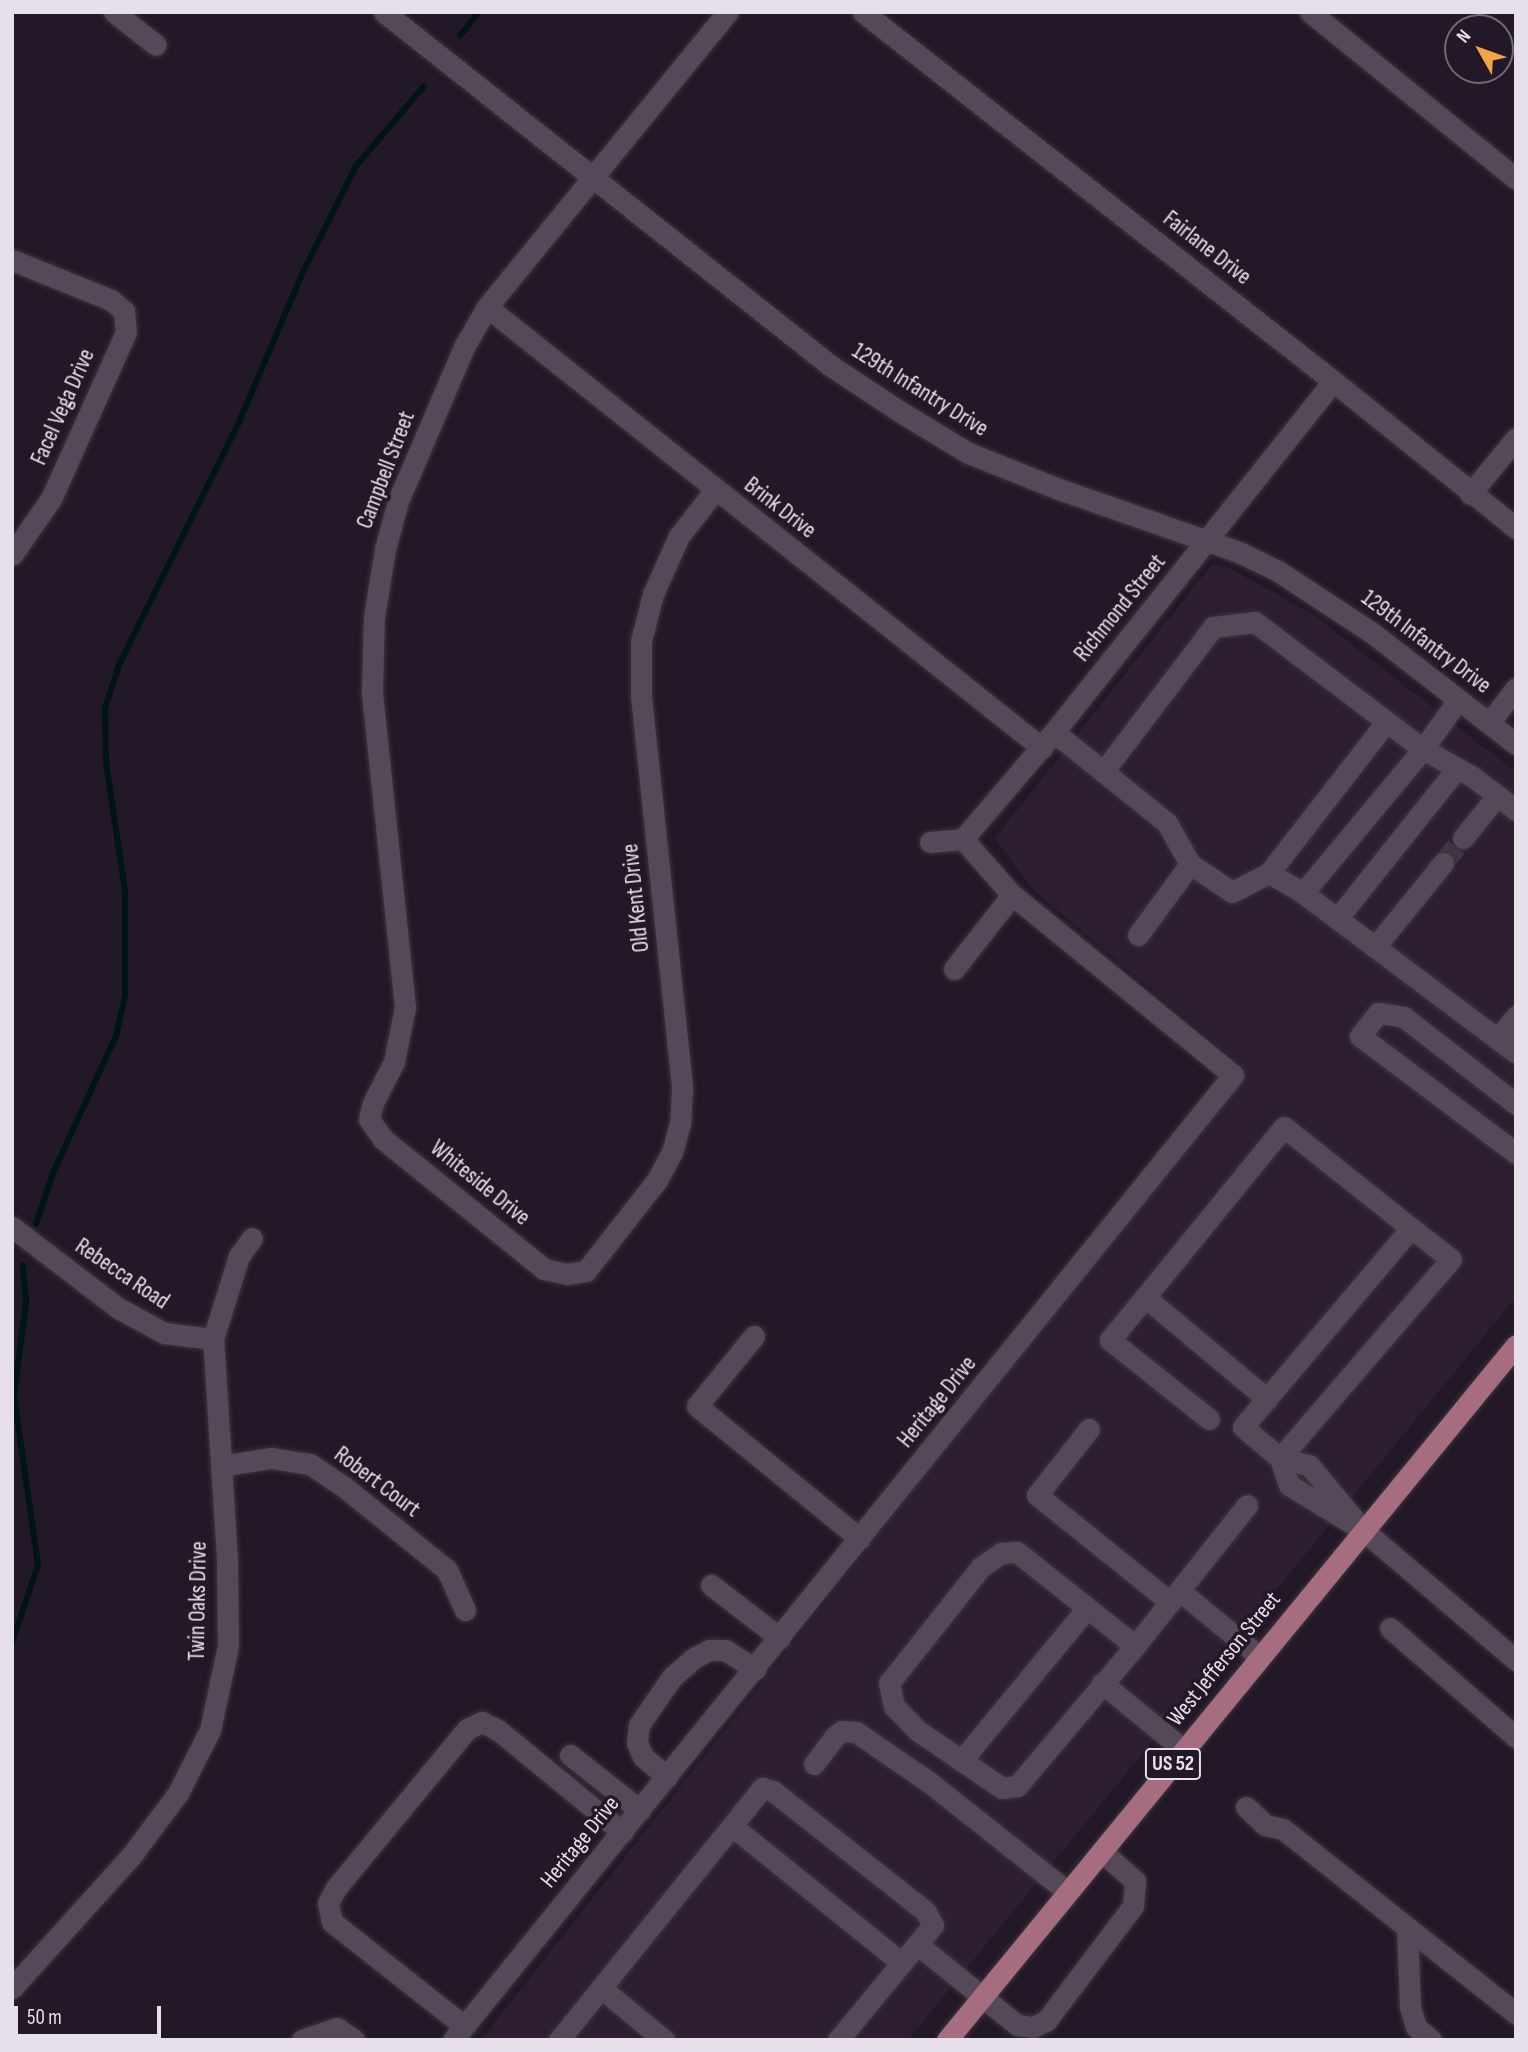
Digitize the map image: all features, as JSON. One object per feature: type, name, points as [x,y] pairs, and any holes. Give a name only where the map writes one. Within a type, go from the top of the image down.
[{"type":"main road","name":"West Jefferson Street","points":[[947,2040],[1516,1345]]},
{"type":"street","points":[[114,12],[156,45]]},
{"type":"street","name":"129th Infantry Drive","points":[[384,12],[831,366],[968,453],[1056,488],[1207,541],[1278,571],[1325,599],[1516,744]]},
{"type":"street","name":"Campbell Street","points":[[369,1119],[373,1103],[394,1062],[405,1007],[372,692],[374,617],[385,549],[398,500],[464,347],[487,307],[728,12]]},
{"type":"street","name":"Fairlane Drive","points":[[863,12],[1516,528]]},
{"type":"street","points":[[1310,12],[1516,179]]},
{"type":"street","name":"Facel Vega Drive","points":[[12,260],[111,300],[124,311],[126,332],[52,497],[12,555]]},
{"type":"street","name":"Brink Drive","points":[[487,307],[715,490],[1048,740],[1103,772],[1167,823],[1190,864]]},
{"type":"street","name":"Richmond Street","points":[[962,838],[1048,740],[1333,381]]},
{"type":"street","points":[[1470,494],[1516,439]]},
{"type":"street","name":"Old Kent Drive","points":[[567,1274],[586,1271],[657,1180],[672,1152],[680,1123],[682,1089],[641,696],[640,641],[653,594],[679,536],[715,490]]},
{"type":"street","points":[[1103,772],[1213,627],[1255,622],[1423,749],[1457,768],[1516,810]]},
{"type":"street","points":[[1489,723],[1516,688]]},
{"type":"street","points":[[1303,893],[1423,749],[1458,700]]},
{"type":"street","points":[[1139,935],[1190,864],[1232,891],[1269,873],[1387,722]]},
{"type":"street","points":[[1337,919],[1457,768]]},
{"type":"street","points":[[1463,838],[1497,796]]},
{"type":"street","points":[[930,842],[962,838]]},
{"type":"street","name":"Heritage Drive","points":[[459,2033],[1233,1075],[1012,895],[962,838]]},
{"type":"street","points":[[1375,947],[1443,863]]},
{"type":"street","points":[[1269,873],[1303,893],[1516,1053]]},
{"type":"street","points":[[954,969],[1012,895]]},
{"type":"street","points":[[1516,1104],[1404,1017],[1378,1013],[1360,1036],[1516,1153]]},
{"type":"street","points":[[1497,1039],[1516,1016]]},
{"type":"street","name":"Whiteside Drive","points":[[369,1119],[383,1139],[544,1269],[567,1274]]},
{"type":"street","points":[[1209,1419],[1110,1340],[1284,1127],[1451,1259],[1280,1458]]},
{"type":"street","name":"Rebecca Road","points":[[12,1227],[118,1308],[164,1333],[213,1339]]},
{"type":"street","points":[[1411,1228],[1243,1427],[1280,1458],[1289,1485],[1363,1530],[1516,1660]]},
{"type":"street","name":"Twin Oaks Drive","points":[[12,1989],[139,1845],[178,1793],[210,1730],[228,1646],[228,1559],[213,1339],[239,1256],[253,1238]]},
{"type":"street","points":[[1145,1297],[1267,1399]]},
{"type":"street","points":[[754,1336],[698,1406],[860,1539]]},
{"type":"street","points":[[1088,1429],[1037,1494],[1260,1657]]},
{"type":"street","name":"Robert Court","points":[[221,1466],[271,1458],[310,1464],[343,1486],[447,1570],[466,1610]]},
{"type":"street","points":[[1135,1646],[1017,1552],[1002,1553],[981,1567],[889,1683],[894,1706],[917,1730],[1002,1788],[1017,1786],[1135,1646],[1247,1506]]},
{"type":"street","points":[[711,1585],[780,1638]]},
{"type":"street","points":[[961,1761],[1087,1608]]},
{"type":"street","points":[[1390,1628],[1516,1737]]},
{"type":"street","points":[[667,1777],[643,1757],[637,1743],[639,1725],[672,1677],[694,1658],[709,1650],[725,1650],[755,1669]]},
{"type":"street","points":[[1102,1683],[1184,1750]]},
{"type":"street","points":[[459,2033],[332,1922],[328,1903],[336,1888],[467,1729],[482,1722],[498,1730],[622,1832]]},
{"type":"street","points":[[814,1764],[834,1737],[842,1731],[856,1732],[929,1782],[1068,1892]]},
{"type":"street","points":[[570,1755],[640,1810]]},
{"type":"street","points":[[559,2040],[762,1788],[774,1791],[926,1912],[933,1925],[838,2040]]},
{"type":"street","points":[[1246,1807],[1265,1825],[1283,1829],[1516,2014]]},
{"type":"street","points":[[732,1826],[902,1963]]},
{"type":"street","points":[[917,1944],[1017,2025],[1033,2027],[1046,2021],[1133,1906],[1135,1881],[1101,1851]]},
{"type":"street","points":[[1407,1928],[1409,2007],[1416,2028],[1431,2040]]},
{"type":"street","points":[[601,1988],[664,2040]]},
{"type":"street","points":[[302,2040],[337,2028],[354,2040]]},
{"type":"shaded area","points":[[1212,564],[1231,569],[1311,613],[1516,772],[1516,1297],[908,2040],[481,2040],[1245,1068],[1033,890],[995,838]]},
{"type":"waterway","points":[[460,36],[479,12]]},
{"type":"waterway","points":[[36,1224],[53,1173],[116,1036],[125,996],[125,891],[106,762],[105,708],[119,665],[239,422],[303,272],[356,166],[424,86]]},
{"type":"waterway","points":[[12,1642],[38,1565],[14,1396],[26,1302],[23,1265]]},
{"type":"tunnel","points":[[1443,863],[1463,838]]}]
